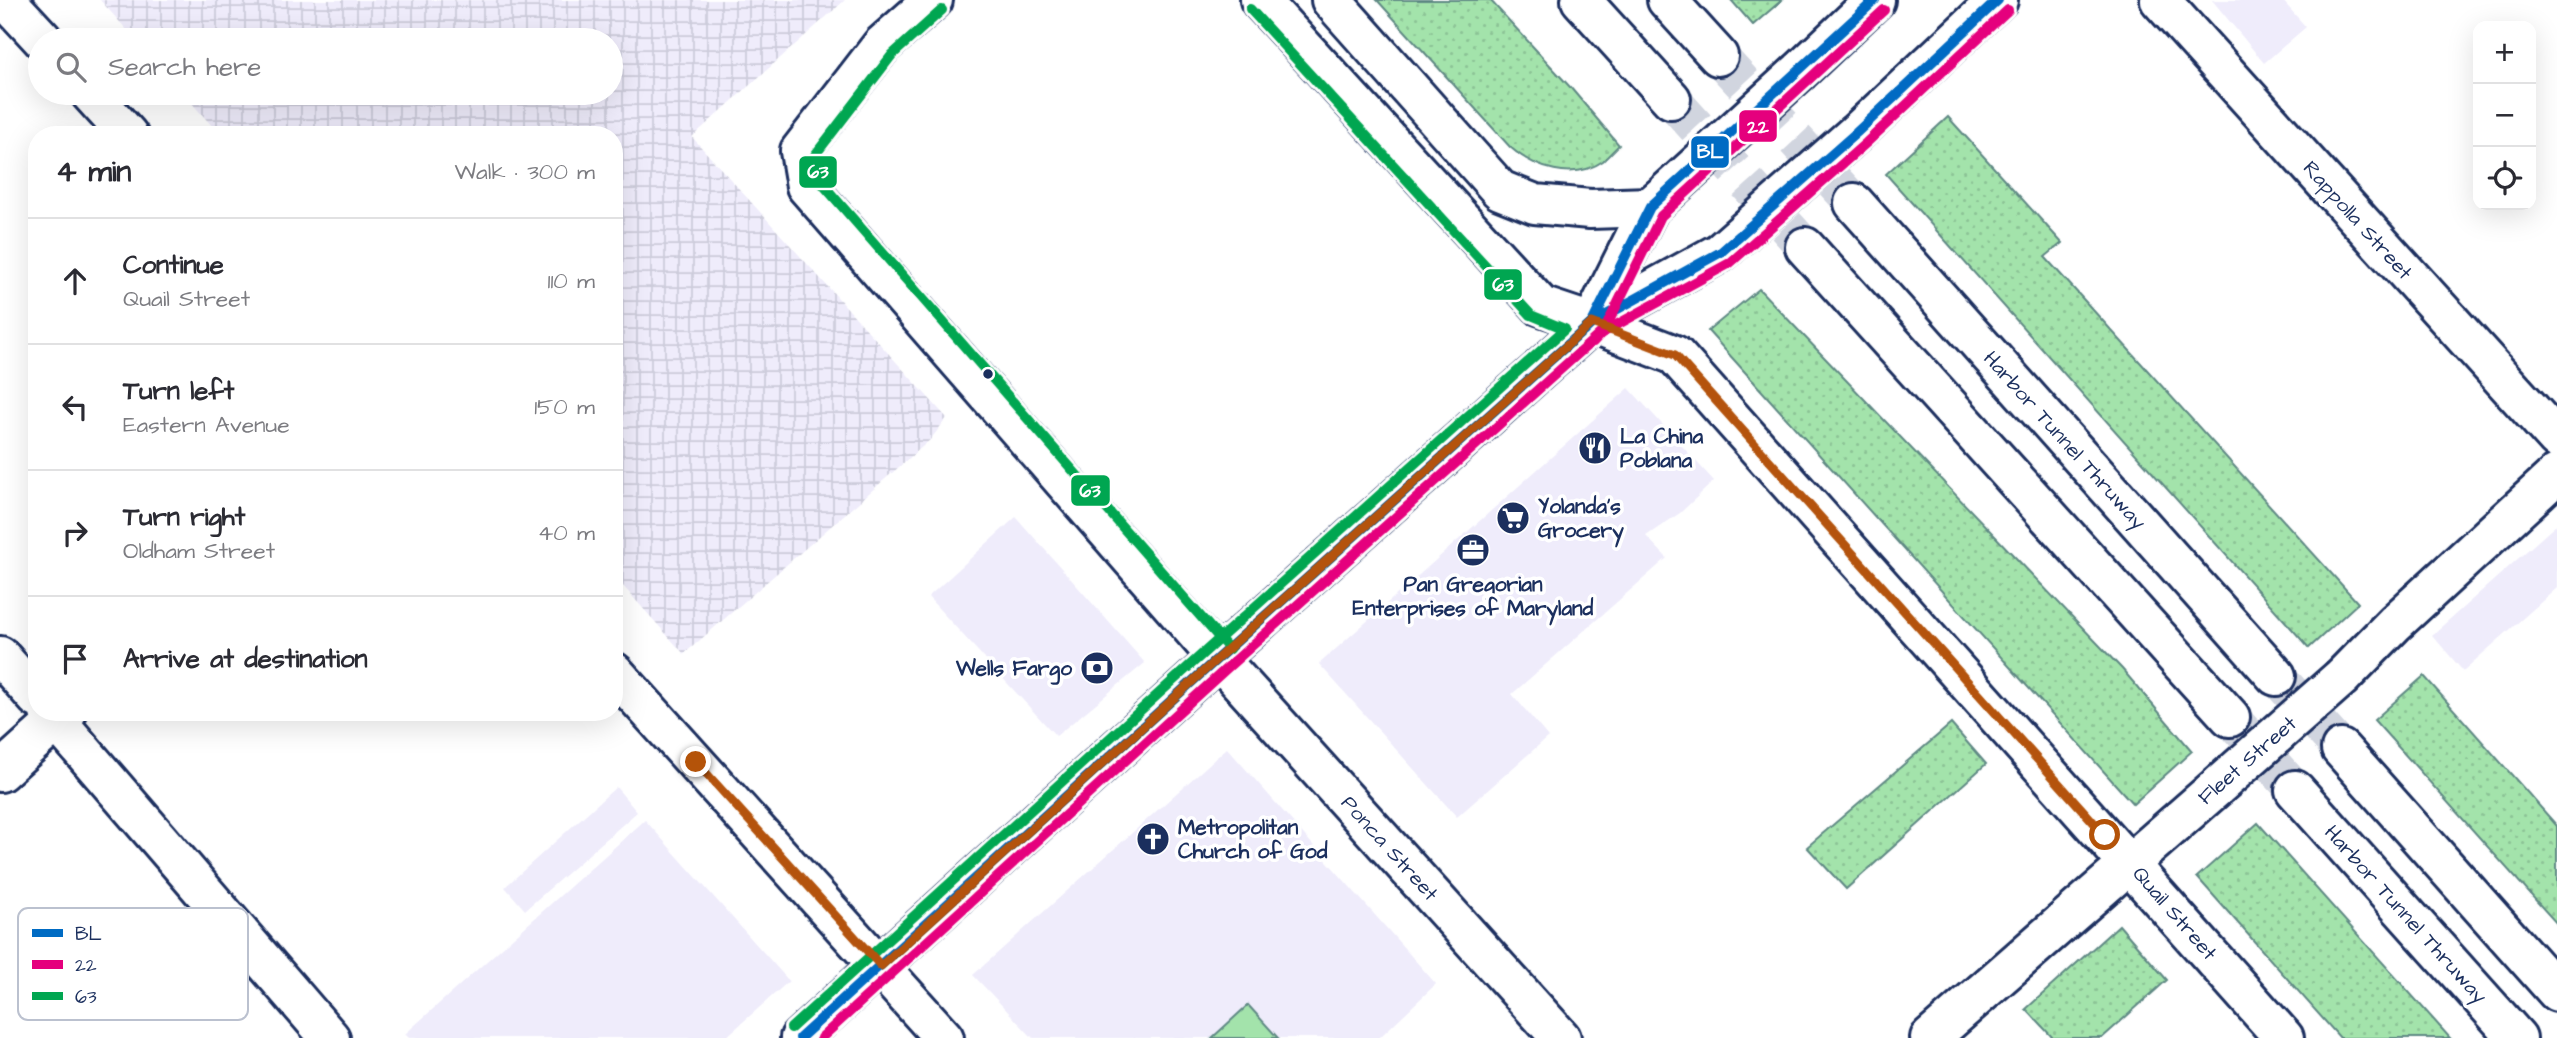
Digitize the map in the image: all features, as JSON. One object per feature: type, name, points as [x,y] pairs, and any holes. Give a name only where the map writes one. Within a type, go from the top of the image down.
[{"type":"main road","points":[[6,0],[32,28]]},
{"type":"main road","name":"Ponca Street","points":[[933,0],[883,45],[800,151],[806,186],[1218,658],[1561,1038]]},
{"type":"main road","points":[[1260,0],[1541,306],[1592,323]]},
{"type":"main road","points":[[1331,0],[1500,190],[1535,204],[1590,209],[1658,200]]},
{"type":"main road","points":[[1557,0],[1630,54]]},
{"type":"main road","points":[[1581,0],[1671,99]]},
{"type":"main road","points":[[1667,0],[1718,56]]},
{"type":"main road","points":[[1592,323],[1658,200],[1875,0]]},
{"type":"main road","points":[[800,1038],[1592,323],[1721,252],[1856,133],[1998,0]]},
{"type":"main road","name":"Rappolla Street","points":[[2160,0],[2557,439]]},
{"type":"main road","points":[[101,105],[120,126]]},
{"type":"main road","name":"Harbor Tunnel Thruway","points":[[1854,203],[2277,676]]},
{"type":"main road","points":[[1805,247],[2230,717]]},
{"type":"main road","name":"Quail Street","points":[[1592,323],[1675,355],[2284,1038]]},
{"type":"main road","name":"Fleet Street","points":[[1930,1038],[2342,677],[2395,623],[2557,474]]},
{"type":"main road","points":[[0,656],[28,685]]},
{"type":"main road","points":[[623,682],[944,1038]]},
{"type":"main road","points":[[0,772],[44,721]]},
{"type":"main road","points":[[61,721],[220,908]]},
{"type":"main road","points":[[2341,749],[2557,992]]},
{"type":"main road","name":"Harbor Tunnel Thruway","points":[[2295,790],[2517,1038]]},
{"type":"main road","points":[[248,941],[330,1038]]},
{"type":"shaded area","points":[[100,0],[845,0],[692,137],[947,418],[930,440],[684,654],[623,586],[623,126],[212,126],[194,105],[623,105],[623,28],[125,28]]},
{"type":"shaded area","points":[[2212,0],[2282,0],[2306,27],[2264,63]]},
{"type":"shaded area","points":[[1629,388],[1714,481],[1680,513],[1646,536],[1667,558],[1512,694],[1548,737],[1457,817],[1319,664]]},
{"type":"shaded area","points":[[1016,517],[1145,663],[1056,736],[928,597]]},
{"type":"shaded area","points":[[2557,524],[2557,588],[2463,671],[2432,635]]},
{"type":"shaded area","points":[[1227,748],[1436,984],[1379,1038],[1033,1038],[973,975]]},
{"type":"shaded area","points":[[616,787],[637,812],[525,910],[505,887]]},
{"type":"shaded area","points":[[645,820],[789,981],[725,1038],[409,1038],[405,1034]]},
{"type":"green space","points":[[1377,0],[1490,0],[1619,145],[1603,161],[1579,171],[1554,170],[1530,161],[1510,147]]},
{"type":"green space","points":[[1731,0],[1782,0],[1753,25]]},
{"type":"green space","points":[[1948,117],[2062,243],[2045,257],[2358,603],[2309,648],[1886,174]]},
{"type":"green space","points":[[1759,289],[2122,669],[2192,751],[2133,804],[1708,331]]},
{"type":"green space","points":[[2424,676],[2557,826],[2557,924],[2374,720]]},
{"type":"green space","points":[[1951,724],[1986,764],[1846,889],[1807,847]]},
{"type":"green space","points":[[2258,823],[2450,1038],[2340,1038],[2197,877]]},
{"type":"green space","points":[[2119,925],[2167,980],[2102,1038],[2053,1038],[2026,1009]]},
{"type":"green space","points":[[1248,1005],[1278,1038],[1212,1038]]},
{"type":"tunnel","points":[[1718,56],[1854,203]]},
{"type":"tunnel","points":[[1671,99],[1805,247]]},
{"type":"tunnel","points":[[2276,676],[2341,749]]},
{"type":"tunnel","points":[[2230,717],[2295,790]]},
{"type":"transit line","name":"BL","points":[[1583,332],[1592,323],[1650,207],[1875,0]]},
{"type":"transit line","name":"BL","points":[[800,1038],[1592,323],[1721,252],[1856,133],[1998,0]]},
{"type":"transit line","name":"63","points":[[791,1028],[1565,329],[1531,315],[1250,9]]},
{"type":"transit line","name":"63","points":[[942,10],[892,55],[815,155],[819,180],[1229,649]]},
{"type":"transit line","name":"22","points":[[1593,342],[1605,329],[1661,216],[1884,10]]},
{"type":"transit line","name":"22","points":[[821,1038],[1227,668],[1600,334],[1730,263],[1866,143],[2008,10]]},
{"type":"place","name":"La China Poblana","points":[[1595,448]]},
{"type":"place","name":"Yolanda's Grocery","points":[[1513,518]]},
{"type":"place","name":"Pan Gregorian Enterprises of Maryland","points":[[1473,550]]},
{"type":"place","name":"Wells Fargo","points":[[1097,668]]},
{"type":"place","name":"Metropolitan Church of God","points":[[1153,839]]},
{"type":"route","points":[[696,762],[881,966],[1218,658],[1592,323],[1675,355],[2105,835]]}]
